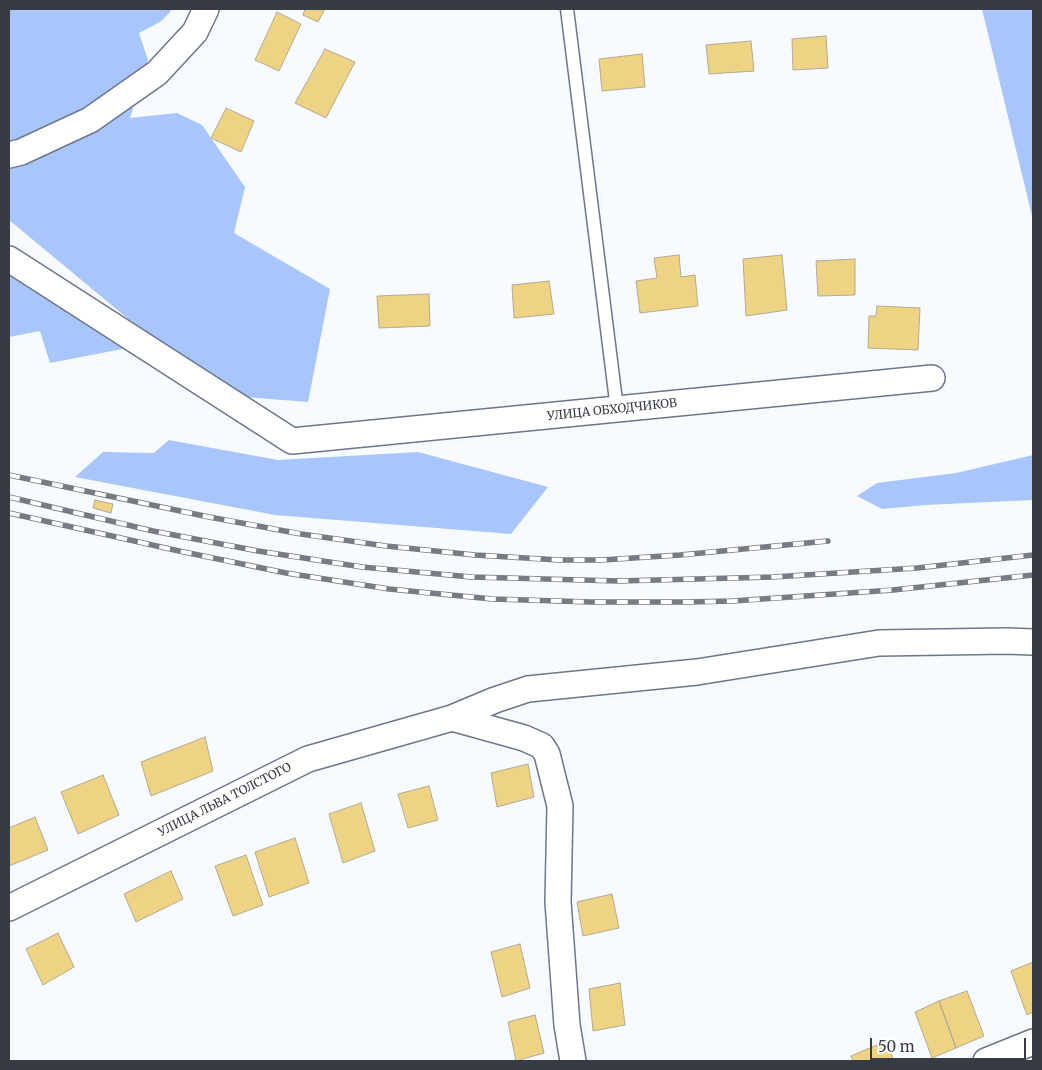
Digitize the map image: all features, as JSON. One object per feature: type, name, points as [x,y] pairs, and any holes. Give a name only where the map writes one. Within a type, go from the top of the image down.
[{"type":"street","points":[[9,155],[21,152],[90,120],[157,73],[194,32],[206,9]]},
{"type":"street","name":"УЛИЦА ОБХОДЧИКОВ","points":[[9,259],[292,441],[932,378]]},
{"type":"street","name":"УЛИЦА ЛЬВА ТОЛСТОГО","points":[[9,908],[308,759],[452,718],[528,689],[697,672],[879,644],[1033,642]]},
{"type":"street","points":[[452,718],[524,738],[542,746],[547,754],[560,806],[558,902],[567,1025],[573,1061]]},
{"type":"street","points":[[986,1061],[1033,1042]]},
{"type":"lane","points":[[567,9],[617,409]]},
{"type":"shaded area","points":[[9,9],[171,9],[160,22],[139,33],[148,60],[130,118],[177,113],[202,125],[245,187],[234,233],[330,289],[308,402],[220,395],[9,220]]},
{"type":"shaded area","points":[[982,9],[1033,9],[1033,220]]},
{"type":"shaded area","points":[[9,259],[143,345],[50,363],[40,331],[9,337]]},
{"type":"shaded area","points":[[169,440],[278,460],[418,452],[548,487],[511,534],[275,515],[75,477],[103,452],[154,453]]},
{"type":"shaded area","points":[[1033,455],[1033,500],[882,509],[857,496],[877,483],[956,473]]},
{"type":"building","points":[[305,9],[325,9],[318,22],[303,15]]},
{"type":"building","points":[[277,12],[301,24],[279,71],[255,60]]},
{"type":"building","points":[[826,36],[828,68],[793,70],[792,39]]},
{"type":"building","points":[[751,41],[754,71],[709,74],[706,45]]},
{"type":"building","points":[[325,49],[355,62],[326,118],[295,103]]},
{"type":"building","points":[[642,54],[645,87],[602,91],[599,59]]},
{"type":"building","points":[[226,108],[254,121],[241,152],[211,138]]},
{"type":"building","points":[[679,255],[681,277],[695,275],[698,306],[640,313],[636,281],[657,278],[654,258]]},
{"type":"building","points":[[782,255],[787,310],[746,316],[743,259]]},
{"type":"building","points":[[855,259],[855,295],[818,296],[816,261]]},
{"type":"building","points":[[549,281],[554,314],[514,318],[512,285]]},
{"type":"building","points":[[429,294],[430,326],[379,328],[377,296]]},
{"type":"building","points":[[877,306],[920,308],[918,350],[868,348],[869,316],[876,316]]},
{"type":"building","points":[[95,500],[113,504],[111,513],[93,508]]},
{"type":"building","points":[[205,737],[213,771],[151,796],[141,762]]},
{"type":"building","points":[[528,764],[534,797],[497,807],[491,773]]},
{"type":"building","points":[[103,775],[119,815],[78,834],[61,792]]},
{"type":"building","points":[[429,786],[438,820],[408,828],[398,794]]},
{"type":"building","points":[[361,803],[375,851],[343,863],[329,814]]},
{"type":"building","points":[[35,817],[48,850],[9,866],[9,828]]},
{"type":"building","points":[[295,838],[309,883],[269,897],[255,852]]},
{"type":"building","points":[[246,855],[263,905],[233,916],[215,866]]},
{"type":"building","points":[[171,871],[183,899],[136,922],[124,894]]},
{"type":"building","points":[[612,894],[619,928],[583,936],[577,902]]},
{"type":"building","points":[[58,933],[74,967],[43,985],[26,949]]},
{"type":"building","points":[[520,944],[530,988],[502,997],[491,952]]},
{"type":"building","points":[[1033,962],[1033,1012],[1027,1015],[1011,971]]},
{"type":"building","points":[[620,983],[625,1025],[593,1031],[589,989]]},
{"type":"building","points":[[967,991],[984,1036],[956,1048],[939,1001]]},
{"type":"building","points":[[939,1001],[956,1048],[932,1058],[915,1012]]},
{"type":"building","points":[[535,1015],[544,1053],[516,1061],[508,1022]]},
{"type":"building","points":[[886,1041],[894,1061],[853,1061],[851,1056]]},
{"type":"railway","points":[[9,475],[209,517],[301,534],[386,546],[475,555],[559,560],[602,560],[680,555],[828,541]]},
{"type":"railway","points":[[9,497],[153,531],[258,551],[362,567],[471,577],[619,581],[773,577],[917,568],[1033,555]]},
{"type":"railway","points":[[9,513],[286,573],[389,589],[492,599],[591,602],[733,601],[893,590],[1033,575]]}]
